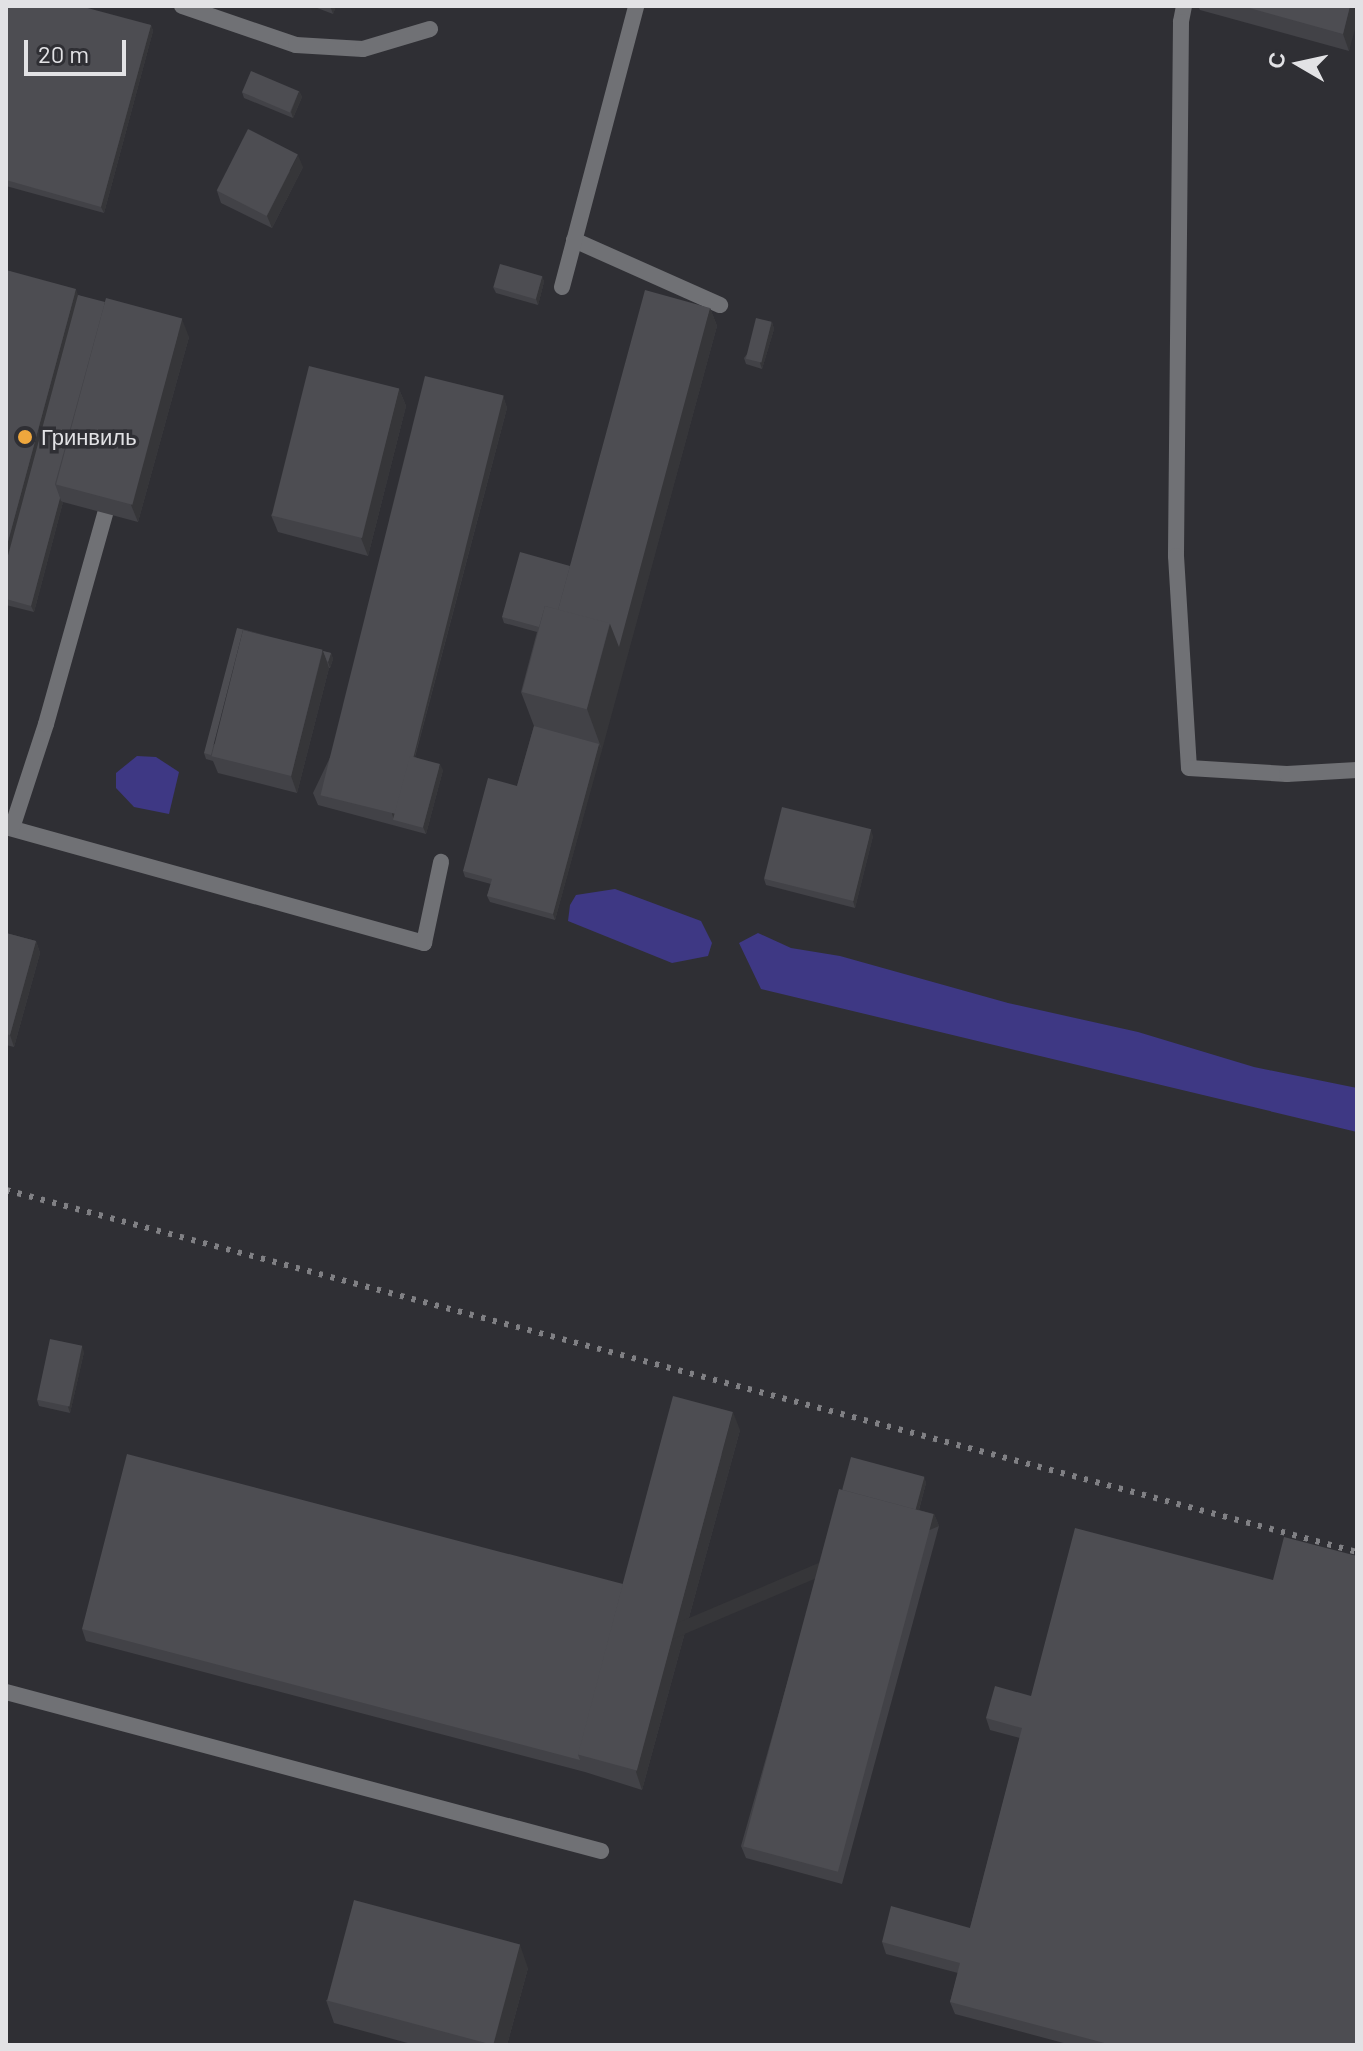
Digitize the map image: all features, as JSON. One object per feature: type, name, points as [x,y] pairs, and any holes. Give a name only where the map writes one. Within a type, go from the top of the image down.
[{"type":"lane","points":[[182,6],[296,45],[363,49],[430,29]]},
{"type":"lane","points":[[562,287],[636,6]]},
{"type":"lane","points":[[1184,6],[1176,556],[1189,768],[1287,774],[1357,770]]},
{"type":"lane","points":[[574,240],[720,305]]},
{"type":"lane","points":[[117,469],[46,724],[9,828],[424,943],[441,862]]},
{"type":"lane","points":[[6,1692],[601,1851]]},
{"type":"shaded area","points":[[137,756],[156,757],[179,772],[169,814],[134,807],[116,788],[116,773]]},
{"type":"shaded area","points":[[615,889],[701,921],[712,943],[708,956],[672,963],[568,921],[570,905],[576,895]]},
{"type":"shaded area","points":[[758,933],[791,948],[840,956],[1008,1003],[1138,1032],[1254,1067],[1357,1088],[1357,1132],[761,989],[739,943]]},
{"type":"building","points":[[6,6],[80,6],[151,25],[101,207],[6,180]]},
{"type":"building","points":[[1242,6],[1350,6],[1343,34]]},
{"type":"building","points":[[251,71],[299,91],[290,112],[242,92]]},
{"type":"building","points":[[248,129],[298,154],[267,216],[217,190]]},
{"type":"building","points":[[500,264],[542,276],[536,299],[493,287]]},
{"type":"building","name":"Гринвиль","points":[[6,270],[76,289],[6,549]]},
{"type":"building","points":[[645,290],[710,308],[619,647],[610,624],[558,610]]},
{"type":"building","points":[[78,295],[105,302],[55,484],[60,498],[31,606],[6,599],[6,563]]},
{"type":"building","points":[[106,298],[182,318],[132,505],[56,484]]},
{"type":"building","points":[[756,318],[772,322],[761,363],[746,359]]},
{"type":"building","points":[[309,366],[399,388],[362,538],[272,515]]},
{"type":"building","points":[[425,376],[504,396],[399,815],[320,795]]},
{"type":"building","points":[[520,552],[570,566],[558,610],[545,606],[539,627],[502,617]]},
{"type":"building","points":[[545,606],[610,623],[587,709],[522,692]]},
{"type":"building","points":[[237,628],[273,637],[243,630],[211,755],[204,753]]},
{"type":"building","points":[[243,630],[323,650],[291,776],[212,756]]},
{"type":"building","points":[[323,651],[331,653],[328,662],[327,661]]},
{"type":"building","points":[[534,726],[599,744],[553,914],[487,896],[492,879],[463,871],[488,778],[517,786]]},
{"type":"building","points":[[410,756],[440,764],[423,828],[393,820]]},
{"type":"building","points":[[782,807],[871,829],[853,901],[764,879]]},
{"type":"building","points":[[6,933],[36,941],[10,1035],[6,1034]]},
{"type":"building","points":[[50,1339],[82,1346],[69,1407],[37,1400]]},
{"type":"building","points":[[673,1396],[733,1412],[637,1770],[577,1754]]},
{"type":"building","points":[[127,1454],[623,1584],[578,1755],[580,1760],[82,1629]]},
{"type":"building","points":[[851,1457],[924,1477],[916,1510],[842,1490]]},
{"type":"building","points":[[839,1489],[934,1514],[838,1872],[743,1846]]},
{"type":"building","points":[[1075,1528],[1273,1580],[1284,1537],[1357,1556],[1357,2045],[1112,2045],[950,2002],[960,1963],[882,1942],[891,1906],[970,1928],[1022,1728],[986,1718],[995,1686],[1031,1696]]},
{"type":"building","points":[[354,1900],[520,1945],[493,2045],[327,2000]]},
{"type":"railway","points":[[6,1190],[1357,1552]]},
{"type":"place","name":"Гринвиль","points":[[25,437]]}]
